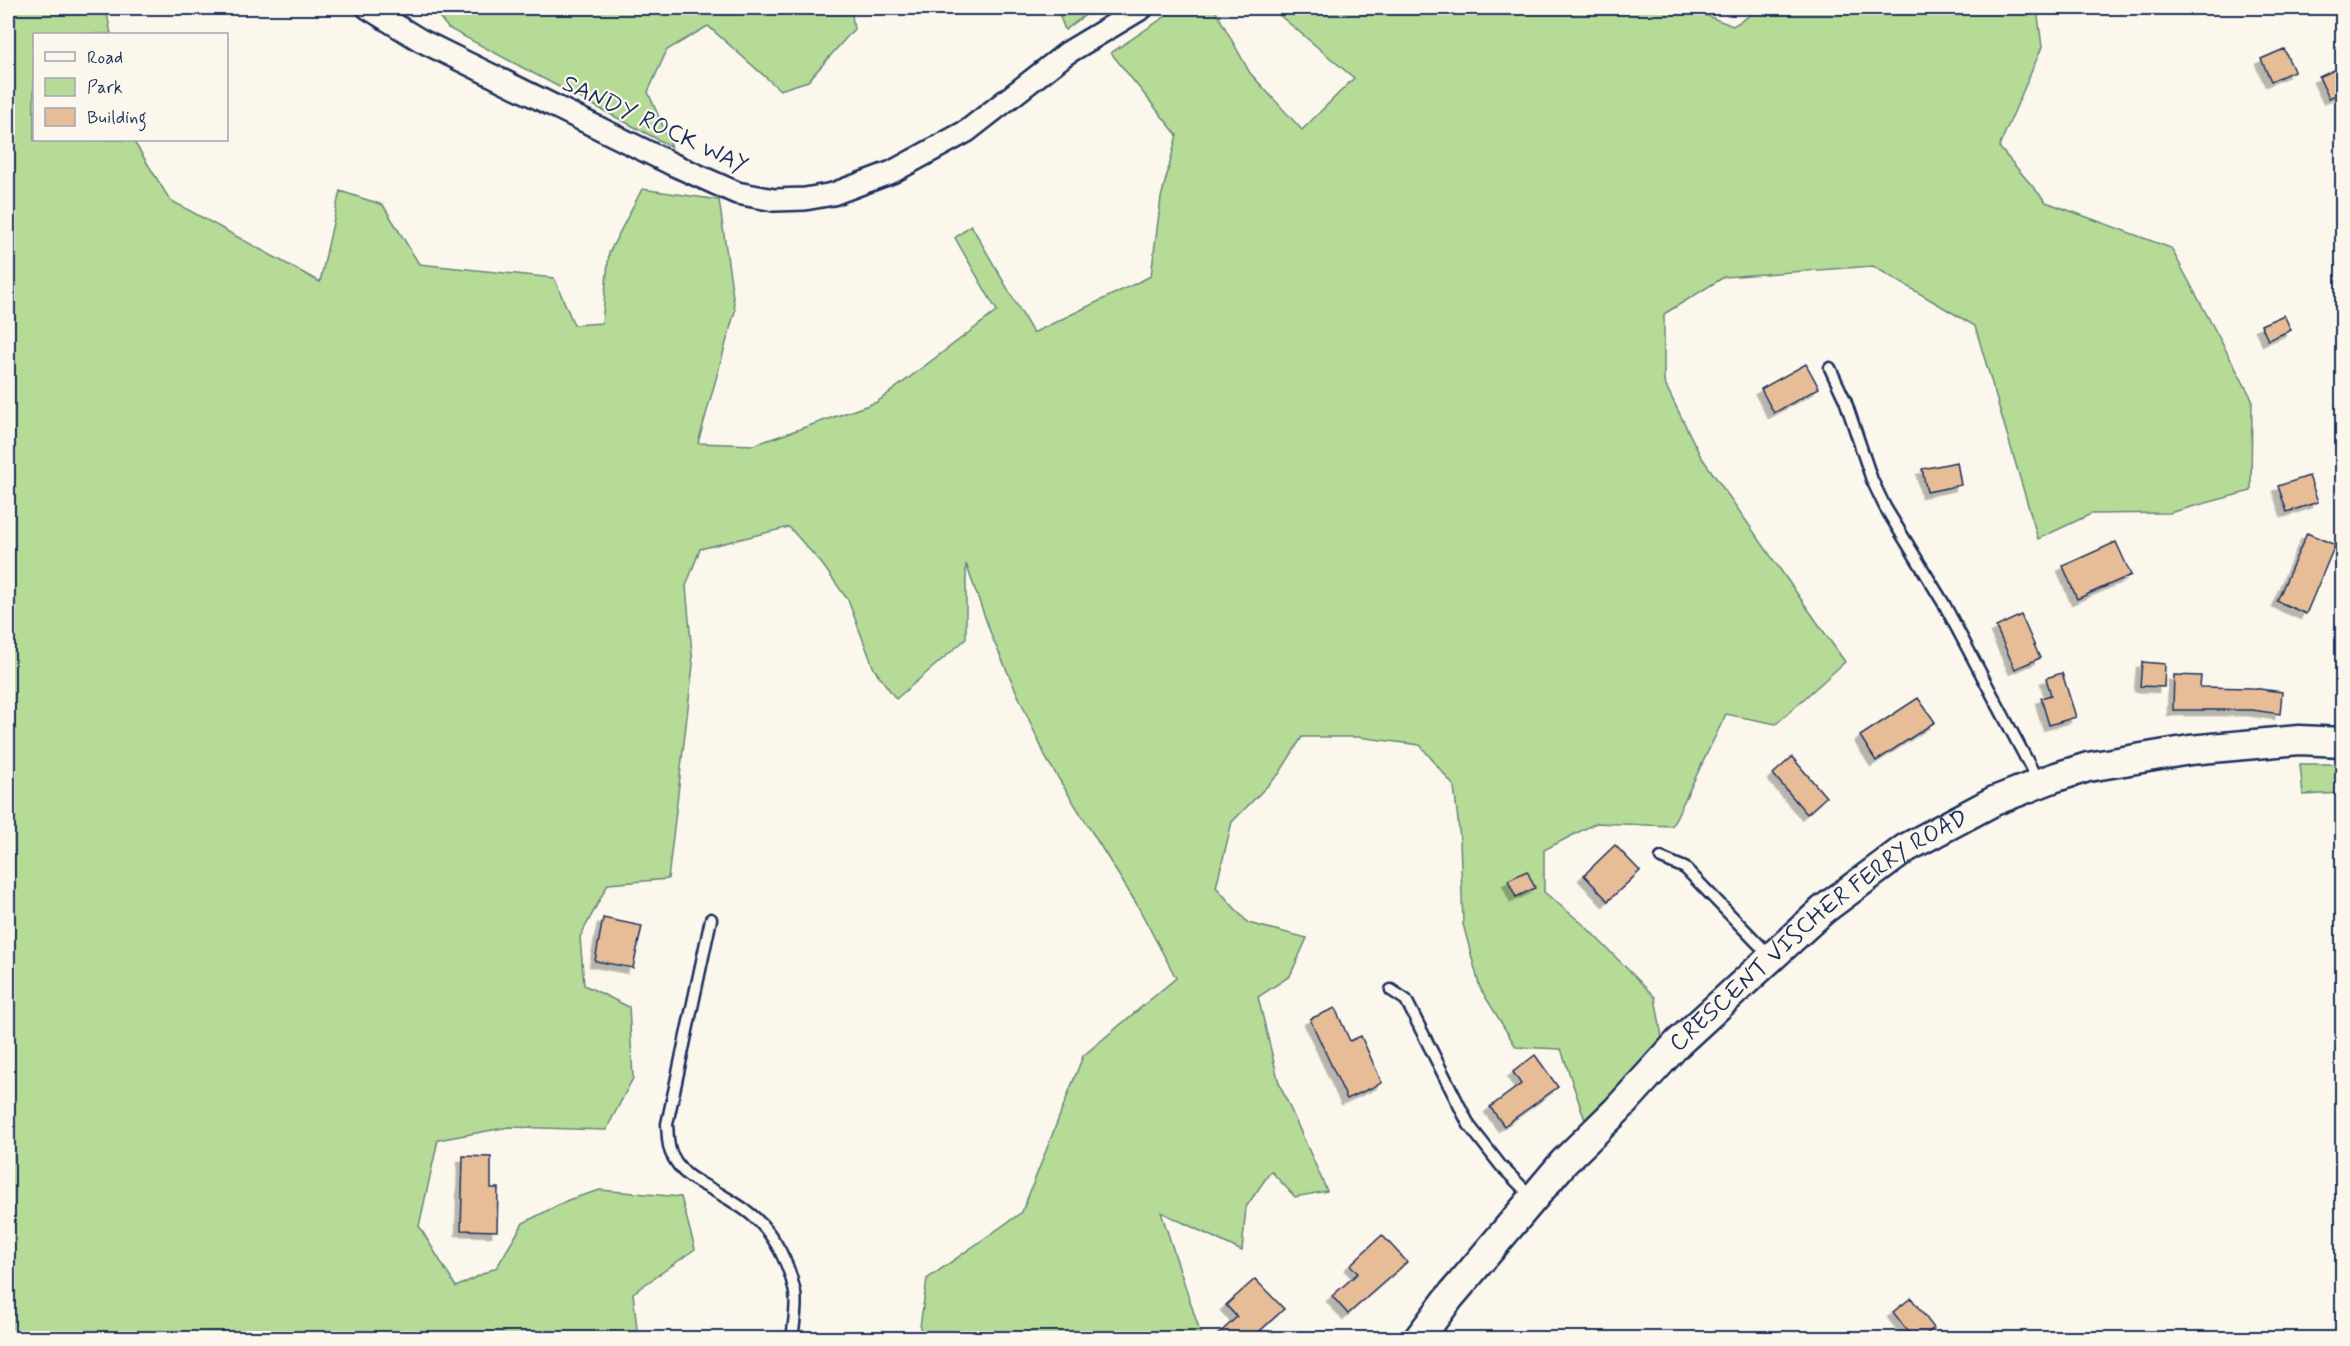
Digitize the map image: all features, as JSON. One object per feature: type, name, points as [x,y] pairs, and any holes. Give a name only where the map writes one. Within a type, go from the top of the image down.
[{"type":"main road","name":"CRESCENT VISCHER FERRY ROAD","points":[[1419,1338],[1449,1298],[1564,1162],[1617,1110],[1678,1043],[1823,910],[1906,848],[1994,801],[2088,767],[2190,750],[2299,740],[2343,742]]},
{"type":"street","name":"SANDY ROCK WAY","points":[[368,8],[420,40],[674,165],[737,193],[774,200],[804,199],[833,194],[892,172],[968,131],[1066,53],[1142,8]]},
{"type":"lane","points":[[1830,368],[1842,392],[1872,480],[1885,507],[1944,604],[2039,783]]},
{"type":"lane","points":[[1661,858],[1685,868],[1771,958]]},
{"type":"lane","points":[[711,919],[667,1124],[669,1148],[691,1180],[754,1216],[766,1229],[788,1269],[795,1293],[796,1316],[792,1338]]},
{"type":"lane","points":[[1391,990],[1406,1000],[1469,1125],[1501,1166],[1533,1198]]},
{"type":"green space","points":[[8,8],[106,8],[111,33],[33,33],[33,141],[134,141],[170,200],[320,282],[340,191],[383,205],[419,264],[554,278],[574,325],[602,323],[609,253],[642,189],[719,200],[735,311],[698,443],[754,445],[877,402],[997,311],[955,238],[971,225],[1033,333],[1151,276],[1161,198],[1177,135],[1111,53],[1178,8],[1214,8],[1250,73],[1302,130],[1354,78],[1271,8],[1687,8],[1733,26],[1762,8],[2037,8],[2042,47],[1999,147],[2046,202],[2171,248],[2252,399],[2251,491],[2169,513],[2091,514],[2038,539],[1975,326],[1873,266],[1724,277],[1664,314],[1664,382],[1700,455],[1845,662],[1776,724],[1726,714],[1672,826],[1596,823],[1544,850],[1544,892],[1584,925],[1655,997],[1663,1043],[1585,1120],[1561,1049],[1516,1047],[1480,988],[1463,924],[1460,839],[1454,786],[1420,745],[1358,737],[1302,737],[1279,774],[1232,822],[1216,887],[1248,923],[1307,938],[1290,976],[1258,997],[1279,1083],[1327,1191],[1295,1197],[1271,1171],[1246,1207],[1242,1251],[1161,1212],[1202,1338],[923,1338],[920,1327],[927,1279],[1022,1212],[1083,1056],[1176,978],[1136,903],[1047,760],[992,637],[966,564],[966,639],[896,699],[874,669],[848,600],[822,564],[789,527],[700,549],[686,586],[693,665],[668,879],[608,884],[580,937],[584,985],[629,1007],[633,1078],[606,1130],[509,1127],[438,1140],[419,1226],[456,1287],[497,1267],[523,1223],[568,1200],[600,1190],[681,1197],[695,1249],[633,1293],[638,1338],[8,1338]]},
{"type":"green space","points":[[432,8],[851,8],[854,29],[808,81],[780,90],[708,26],[667,50],[648,92],[672,147],[448,28]]},
{"type":"green space","points":[[1057,8],[1095,8],[1065,30]]},
{"type":"green space","points":[[2300,764],[2342,764],[2342,793],[2303,795]]},
{"type":"building","points":[[2284,49],[2294,71],[2271,81],[2261,59]]},
{"type":"building","points":[[2343,66],[2343,92],[2329,98],[2319,77]]},
{"type":"building","points":[[2284,315],[2291,330],[2268,340],[2261,325]]},
{"type":"building","points":[[1806,364],[1819,388],[1774,413],[1761,389]]},
{"type":"building","points":[[1957,462],[1961,485],[1927,492],[1922,469]]},
{"type":"building","points":[[2309,476],[2318,502],[2287,512],[2278,486]]},
{"type":"building","points":[[2307,533],[2335,545],[2306,614],[2277,601]]},
{"type":"building","points":[[2116,542],[2131,575],[2077,599],[2063,566]]},
{"type":"building","points":[[2021,615],[2040,658],[2015,669],[1996,627]]},
{"type":"building","points":[[2142,662],[2165,664],[2164,687],[2140,686]]},
{"type":"building","points":[[2062,673],[2076,717],[2049,725],[2041,698],[2051,695],[2046,678]]},
{"type":"building","points":[[2174,675],[2201,676],[2200,687],[2252,688],[2282,692],[2280,714],[2252,710],[2173,710]]},
{"type":"building","points":[[1918,698],[1935,722],[1876,761],[1860,736]]},
{"type":"building","points":[[1792,757],[1826,797],[1807,814],[1773,774]]},
{"type":"building","points":[[1615,845],[1640,871],[1608,901],[1584,875]]},
{"type":"building","points":[[1527,871],[1535,888],[1516,897],[1508,880]]},
{"type":"building","points":[[603,918],[642,926],[633,968],[595,961]]},
{"type":"building","points":[[1335,1008],[1350,1041],[1361,1036],[1382,1083],[1347,1099],[1310,1019]]},
{"type":"building","points":[[1535,1055],[1558,1087],[1504,1126],[1490,1107],[1521,1084],[1513,1072]]},
{"type":"building","points":[[463,1156],[491,1157],[491,1188],[498,1188],[497,1231],[461,1230]]},
{"type":"building","points":[[1382,1235],[1407,1262],[1348,1314],[1332,1296],[1358,1273],[1350,1265]]},
{"type":"building","points":[[1255,1279],[1284,1309],[1252,1338],[1214,1338],[1237,1317],[1226,1305]]},
{"type":"building","points":[[1911,1298],[1934,1328],[1921,1338],[1913,1338],[1893,1312]]}]
